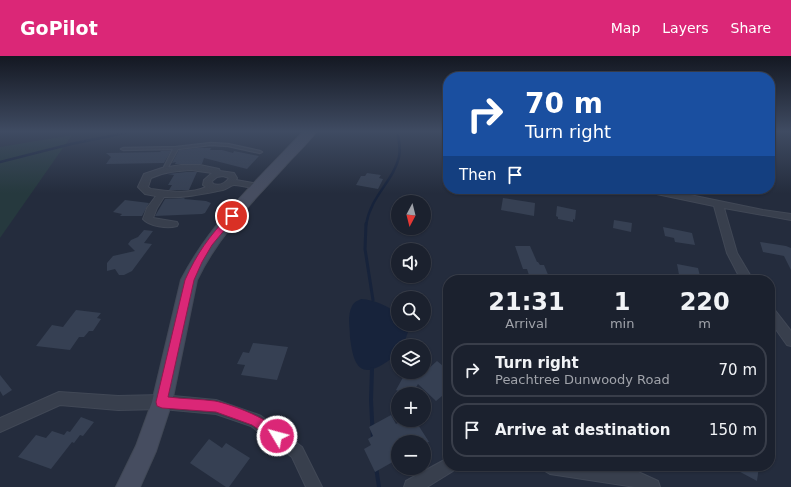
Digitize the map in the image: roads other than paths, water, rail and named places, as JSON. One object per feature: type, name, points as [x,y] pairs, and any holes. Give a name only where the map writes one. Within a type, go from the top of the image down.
[{"type":"main road","points":[[128,487],[145,451],[162,402],[189,280],[197,262],[222,226],[291,152]]},
{"type":"street","points":[[218,174],[211,169],[165,169],[147,176],[143,187],[148,192],[200,194],[213,187],[224,186],[231,182],[259,187]]},
{"type":"street","points":[[213,187],[208,185],[208,180],[218,174],[223,173],[231,175],[233,178],[231,182]]},
{"type":"street","points":[[162,193],[152,208],[148,219],[155,222],[173,224]]},
{"type":"street","points":[[671,194],[791,217]]},
{"type":"street","points":[[718,204],[729,248],[738,268],[743,275]]},
{"type":"street","points":[[775,319],[791,341]]},
{"type":"street","points":[[0,425],[59,398],[118,403],[162,402],[216,407],[256,421],[297,452],[314,487]]},
{"type":"street","points":[[412,487],[443,469]]},
{"type":"street","points":[[583,471],[636,479],[652,487]]},
{"type":"lane","points":[[165,169],[174,152]]},
{"type":"water","points":[[361,299],[376,302],[391,309],[391,331],[408,331],[406,339],[391,339],[391,359],[377,368],[369,370],[358,366],[352,350],[349,318],[350,310],[356,302]]},
{"type":"waterway","points":[[0,162],[39,152]]},
{"type":"waterway","points":[[366,225],[372,205],[392,174],[400,152]]},
{"type":"waterway","points":[[366,224],[365,249],[373,300]]},
{"type":"waterway","points":[[372,369],[371,400],[373,440]]},
{"type":"waterway","points":[[376,467],[379,487]]}]
